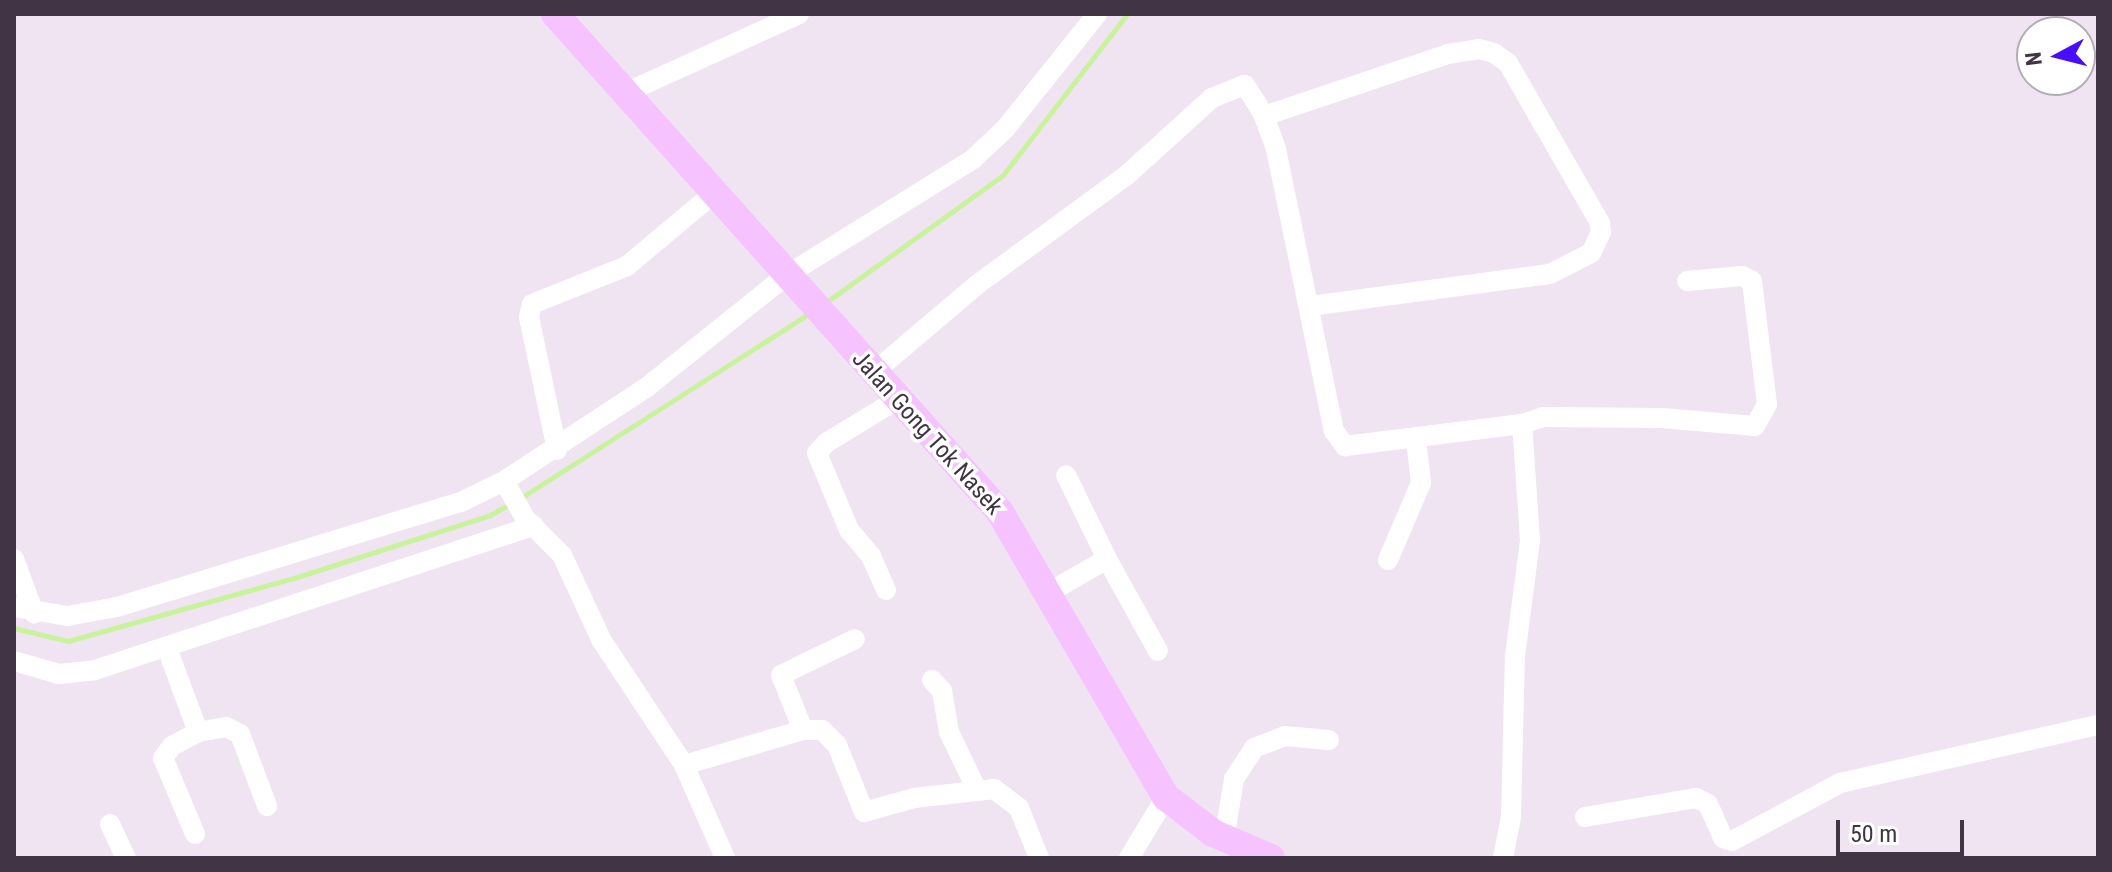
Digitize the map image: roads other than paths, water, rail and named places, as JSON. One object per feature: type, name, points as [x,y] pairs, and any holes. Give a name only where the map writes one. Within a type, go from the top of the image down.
[{"type":"main road","name":"Jalan Gong Tok Nasek","points":[[555,14],[823,319],[1000,512],[1166,797],[1189,819],[1224,839],[1271,858]]},
{"type":"street","points":[[625,93],[799,14]]},
{"type":"street","points":[[14,607],[34,613],[67,616],[117,607],[461,502],[505,484],[557,450],[790,278],[973,159],[1005,129],[1097,14]]},
{"type":"street","points":[[1264,116],[1448,54],[1479,49],[1494,53],[1508,63],[1600,223],[1601,232],[1591,253],[1550,274],[1309,306]]},
{"type":"street","points":[[873,373],[978,284],[1127,175],[1212,98],[1245,85],[1264,116],[1339,440],[1355,447],[1522,424],[1543,417],[1662,418],[1748,427],[1762,421],[1767,404],[1752,281],[1742,276],[1687,281]]},
{"type":"street","points":[[557,450],[529,317],[532,304],[627,266],[714,193]]},
{"type":"street","points":[[886,590],[871,556],[849,530],[817,453],[826,443],[898,399]]},
{"type":"street","points":[[1503,858],[1511,817],[1515,656],[1530,540],[1522,424]]},
{"type":"street","points":[[1388,560],[1421,483],[1416,439]]},
{"type":"street","points":[[1066,475],[1107,559],[1158,651]]},
{"type":"street","points":[[505,484],[530,522],[562,555],[602,641],[684,765],[725,858]]},
{"type":"street","points":[[14,661],[76,674],[167,648],[530,522]]},
{"type":"street","points":[[14,559],[34,613]]},
{"type":"street","points":[[1048,593],[1107,559]]},
{"type":"street","points":[[803,730],[781,675],[855,639]]},
{"type":"street","points":[[167,648],[198,732]]},
{"type":"street","points":[[932,680],[942,691],[949,732],[976,788]]},
{"type":"street","points":[[1585,817],[1696,798],[1708,804],[1723,838],[1732,841],[1840,783],[2098,725]]},
{"type":"street","points":[[195,834],[163,758],[172,746],[198,732],[226,727],[240,734],[267,806]]},
{"type":"street","points":[[684,765],[803,730],[831,735],[864,812],[976,788],[1002,792],[1019,808],[1039,858]]},
{"type":"street","points":[[1224,839],[1234,779],[1254,748],[1285,736],[1329,740]]},
{"type":"street","points":[[1129,858],[1166,797]]},
{"type":"street","points":[[110,824],[126,858]]},
{"type":"waterway","points":[[825,303],[1003,175],[1127,14]]},
{"type":"waterway","points":[[519,499],[810,313]]},
{"type":"waterway","points":[[14,628],[68,641],[294,578],[490,515],[510,504]]}]
